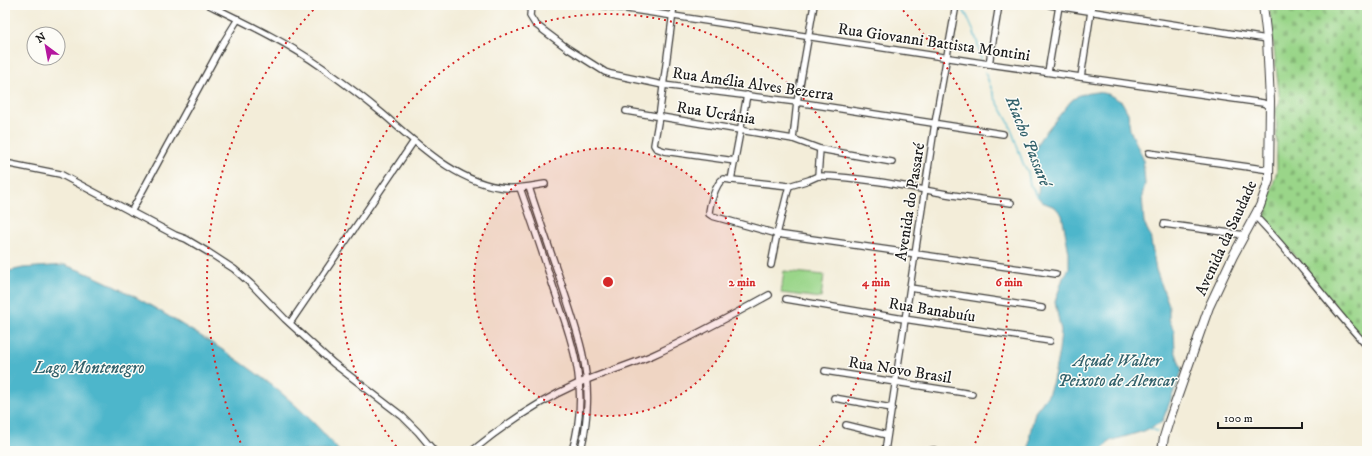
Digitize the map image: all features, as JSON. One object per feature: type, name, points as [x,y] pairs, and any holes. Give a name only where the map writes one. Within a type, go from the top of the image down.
[{"type":"street","points":[[209,5],[261,30],[323,68],[367,101],[414,141],[449,167],[472,179],[505,188],[520,188],[545,184]]},
{"type":"street","name":"Rua Amélia Alves Bezerra","points":[[531,5],[530,16],[535,24],[567,48],[605,72],[663,85],[797,102],[1002,134]]},
{"type":"street","name":"Rua Giovanni Battista Montini","points":[[601,5],[989,64],[1268,104]]},
{"type":"street","points":[[674,5],[659,117],[654,142],[656,148],[664,151],[735,161]]},
{"type":"street","points":[[793,139],[797,102],[814,5]]},
{"type":"street","name":"Avenida do Passaré","points":[[885,451],[935,123],[956,5]]},
{"type":"street","points":[[989,64],[999,5]]},
{"type":"street","points":[[1050,5],[1267,39]]},
{"type":"street","points":[[1081,77],[1092,5]]},
{"type":"street","name":"Avenida da Saudade","points":[[1162,451],[1167,426],[1210,307],[1244,235],[1265,195],[1270,170],[1267,39],[1263,5]]},
{"type":"street","points":[[1048,72],[1059,6]]},
{"type":"street","points":[[131,212],[223,43],[238,19]]},
{"type":"street","points":[[731,180],[747,95]]},
{"type":"street","name":"Rua Ucrânia","points":[[626,111],[793,139],[820,149]]},
{"type":"street","points":[[290,324],[414,141]]},
{"type":"street","points":[[818,176],[820,149],[892,162]]},
{"type":"street","points":[[1150,154],[1270,170]]},
{"type":"street","points":[[5,163],[60,174],[175,235],[186,239],[224,262],[251,284],[290,324],[333,363],[402,416],[434,451]]},
{"type":"street","points":[[1011,203],[858,178],[818,176],[789,186],[723,180],[718,182],[709,214],[777,234],[1056,274]]},
{"type":"street","points":[[771,265],[789,186]]},
{"type":"street","points":[[529,187],[581,343],[585,363],[588,397],[585,429],[580,451]]},
{"type":"street","points":[[520,188],[575,354],[581,393],[579,420],[572,451]]},
{"type":"street","points":[[1255,216],[1278,241],[1366,346]]},
{"type":"street","points":[[1164,224],[1244,235]]},
{"type":"street","points":[[910,288],[1042,308]]},
{"type":"street","points":[[472,451],[498,430],[535,406],[580,383],[651,356],[732,316],[769,295]]},
{"type":"street","name":"Rua Banabuíu","points":[[786,299],[904,319],[1050,341]]},
{"type":"street","points":[[1366,346],[1367,338]]},
{"type":"street","name":"Rua Novo Brasil","points":[[825,371],[972,394]]},
{"type":"street","points":[[834,398],[892,408]]},
{"type":"street","points":[[846,425],[887,435]]},
{"type":"green space","points":[[1269,5],[1367,5],[1367,329],[1366,336],[1362,338],[1264,219],[1277,170],[1276,109],[1280,102]]},
{"type":"green space","points":[[784,271],[824,275],[821,298],[781,293]]},
{"type":"water","name":"Açude Walter Peixoto de Alencar","points":[[1096,92],[1108,94],[1122,102],[1128,113],[1130,130],[1143,158],[1145,184],[1142,196],[1144,223],[1150,235],[1156,270],[1169,305],[1169,319],[1174,331],[1175,350],[1182,371],[1162,422],[1144,431],[1110,441],[1101,451],[1029,451],[1030,433],[1035,412],[1048,395],[1053,381],[1061,331],[1055,302],[1063,278],[1069,269],[1069,253],[1062,215],[1055,207],[1042,202],[1038,197],[1039,182],[1035,167],[1035,152],[1040,139],[1071,101],[1079,95]]},
{"type":"water","name":"Lago Montenegro","points":[[65,265],[95,277],[139,299],[225,351],[266,380],[285,396],[322,431],[339,451],[5,451],[5,272],[23,268]]},
{"type":"waterway","name":"Riacho Passaré","points":[[961,6],[974,31],[981,59]]},
{"type":"waterway","name":"Riacho Passaré","points":[[985,72],[995,98],[1009,123],[1023,163],[1028,172],[1030,185],[1039,197]]},
{"type":"waterway","points":[[1149,428],[1157,431]]}]
